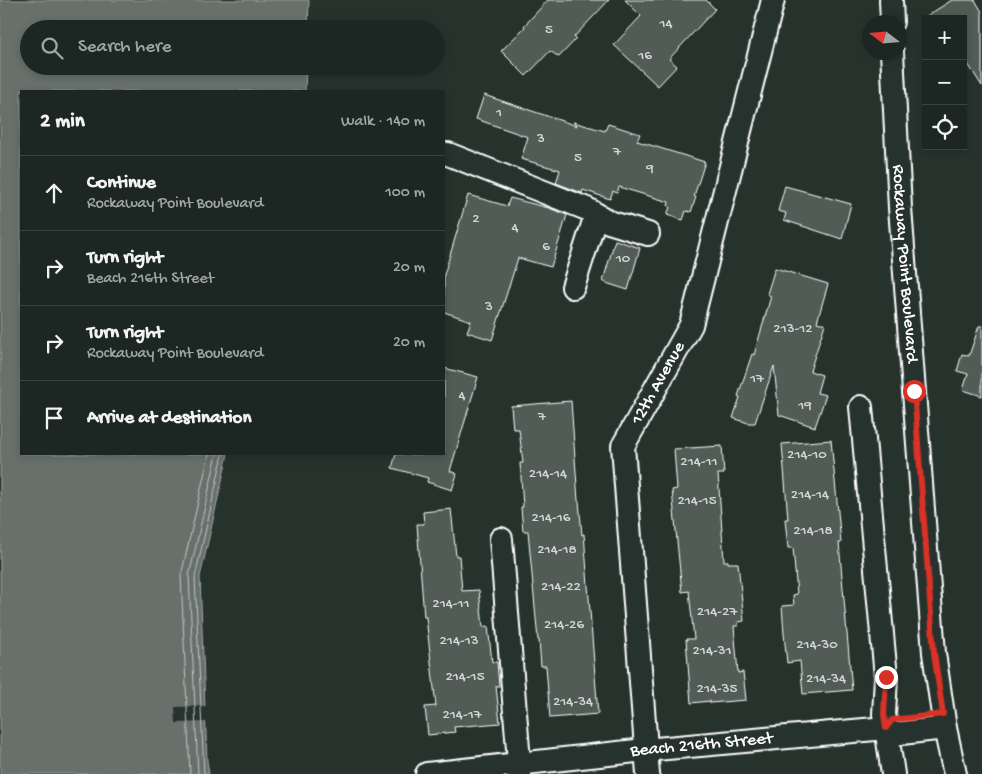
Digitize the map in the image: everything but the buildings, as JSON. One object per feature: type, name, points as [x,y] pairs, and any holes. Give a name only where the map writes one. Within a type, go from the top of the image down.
[{"type":"street","name":"12th Avenue","points":[[648,774],[623,446],[691,325],[773,0]]},
{"type":"street","points":[[891,0],[892,15]]},
{"type":"street","name":"Rockaway Point Boulevard","points":[[892,60],[900,208],[934,653],[944,721],[955,774]]},
{"type":"street","points":[[448,154],[587,209],[609,222],[648,234]]},
{"type":"street","points":[[573,287],[596,215]]},
{"type":"street","points":[[861,407],[886,677],[884,714],[893,774]]},
{"type":"street","points":[[501,539],[519,769]]},
{"type":"street","name":"Beach 216th Street","points":[[427,774],[519,769],[646,750],[886,728],[892,720],[944,721]]},
{"type":"water","points":[[0,0],[309,0],[308,20],[20,20],[20,75],[306,75],[305,90],[20,90],[20,455],[228,455],[200,577],[209,774],[0,774]]},
{"type":"pier","points":[[207,706],[208,722],[176,723],[175,707]]},
{"type":"route","points":[[886,677],[884,714],[886,728],[892,720],[943,714],[934,653],[914,391]]}]
